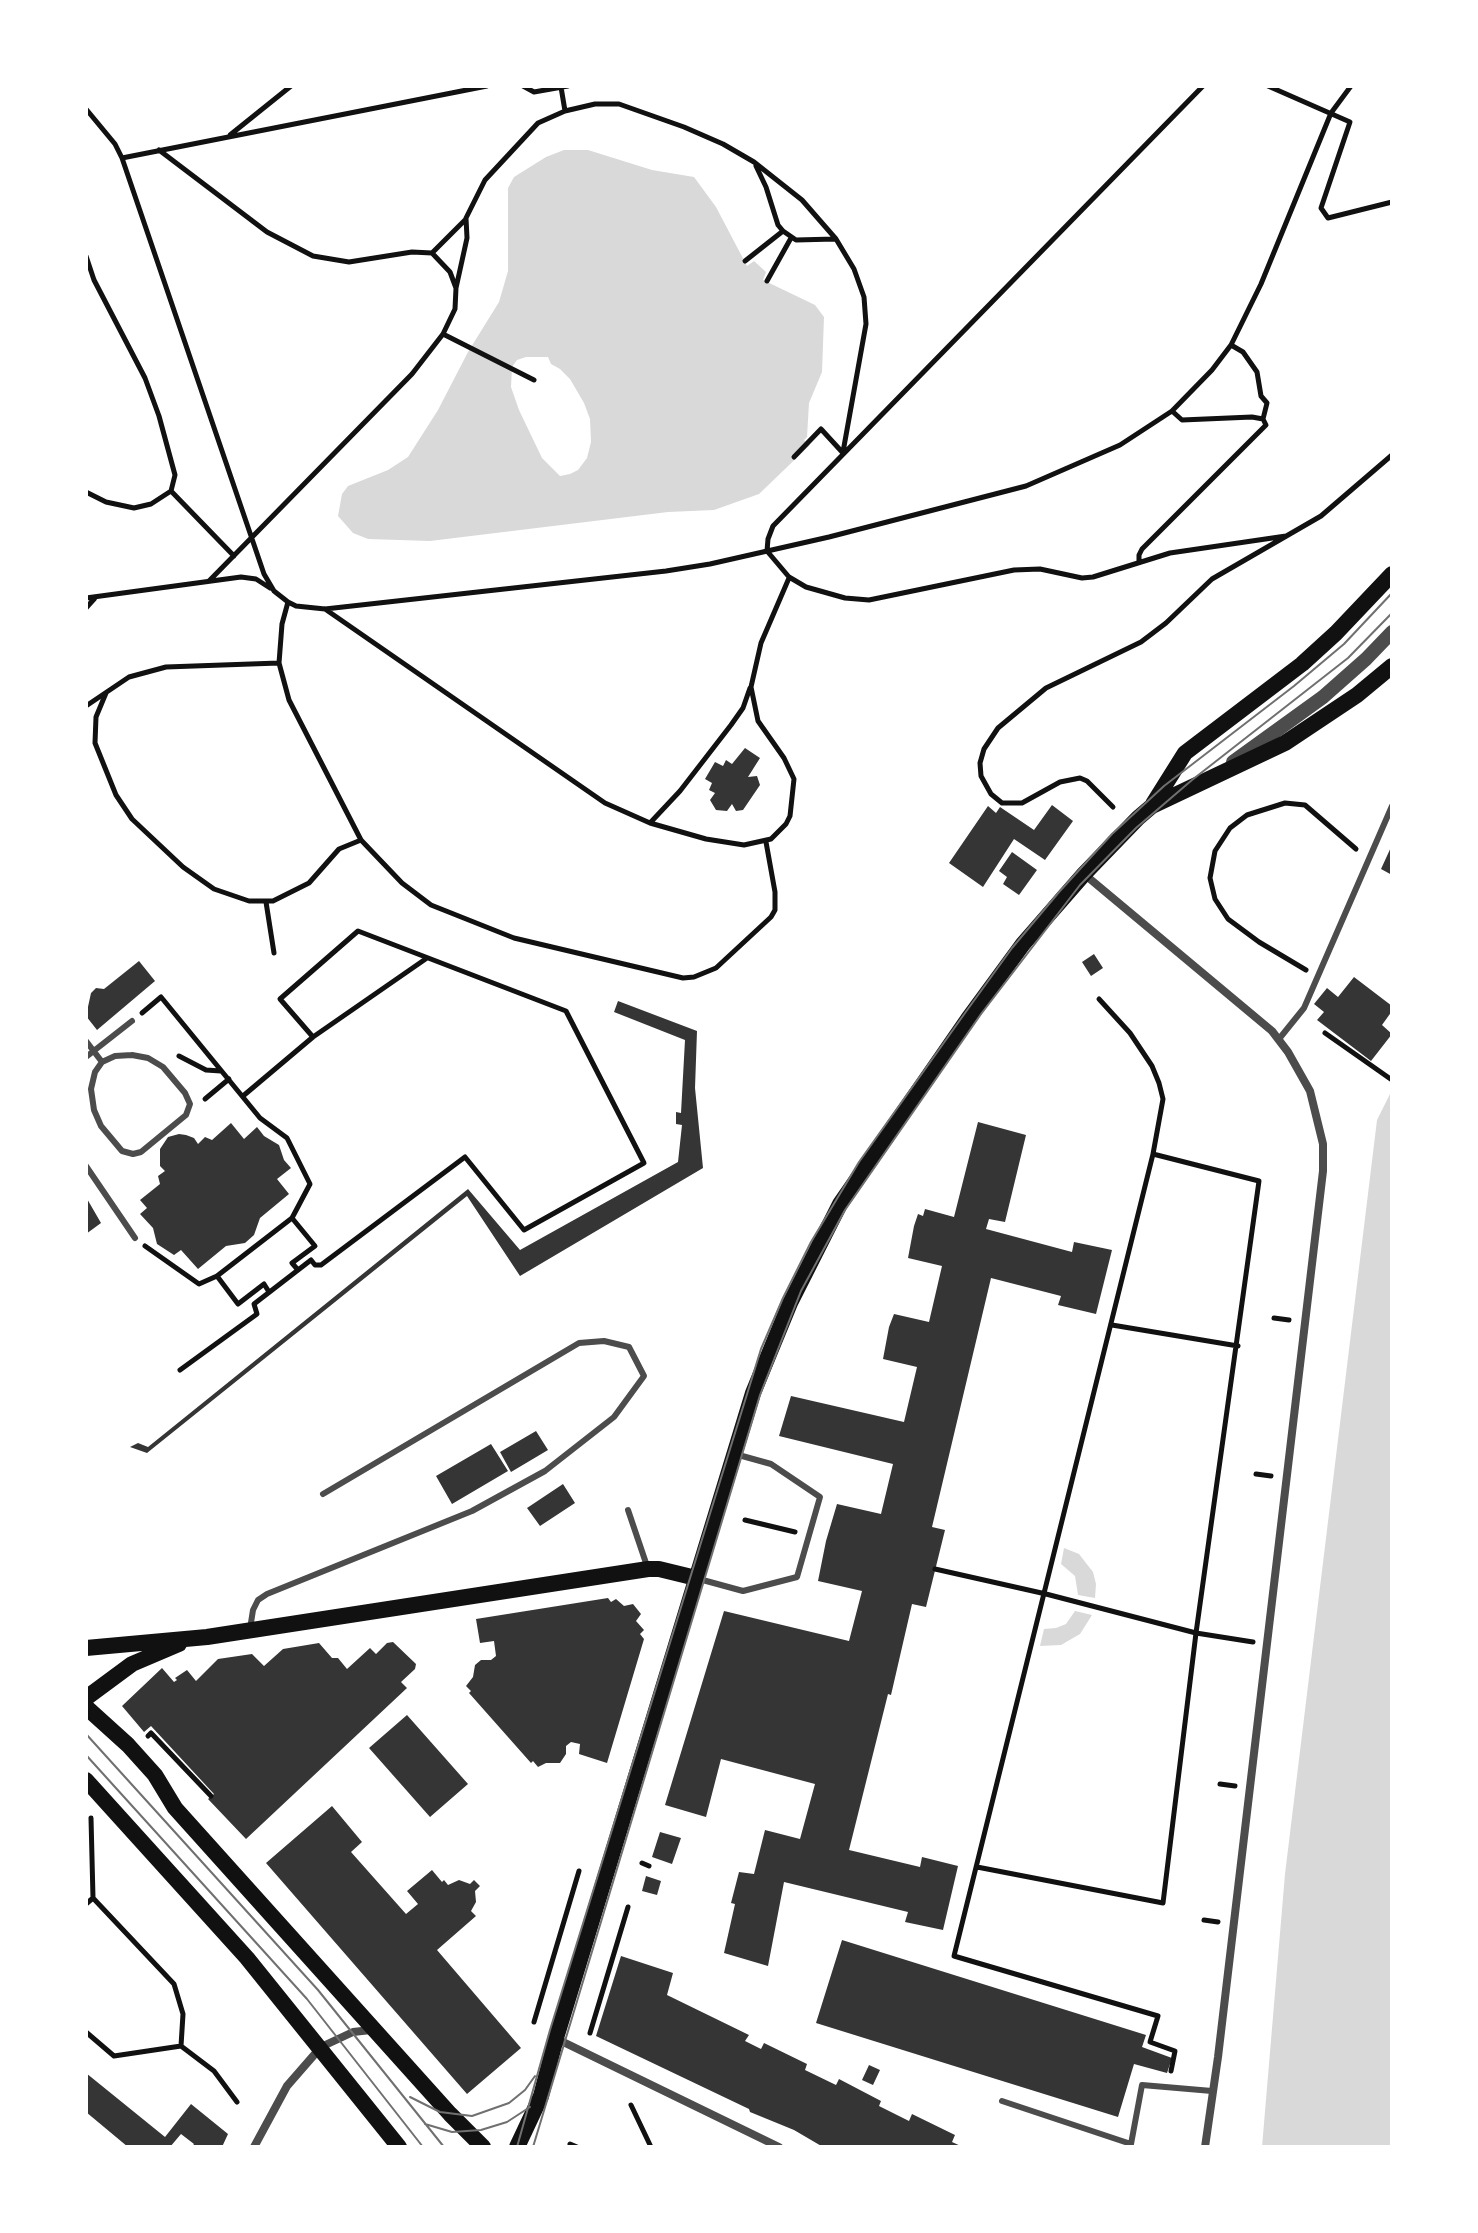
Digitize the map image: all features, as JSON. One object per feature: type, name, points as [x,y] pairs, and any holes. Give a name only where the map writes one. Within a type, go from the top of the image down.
[{"type":"main road","points":[[517,2147],[541,2096],[696,1578],[769,1347],[840,1204],[1023,944],[1084,874],[1152,806],[1185,753],[1302,664],[1392,574]]},
{"type":"main road","points":[[1152,806],[1257,758],[1297,735],[1357,695],[1392,666]]},
{"type":"main road","points":[[86,1698],[132,1664],[161,1650],[207,1637],[648,1569],[696,1578]]},
{"type":"main road","points":[[86,1648],[207,1637]]},
{"type":"main road","points":[[86,1707],[128,1745],[155,1775],[175,1808],[483,2147]]},
{"type":"main road","points":[[86,1780],[247,1958],[399,2147]]},
{"type":"street","points":[[1206,781],[1323,697],[1392,632]]},
{"type":"street","points":[[1084,874],[1264,1023],[1279,1039],[1310,1091],[1323,1144],[1323,1171],[1205,2147]]},
{"type":"street","points":[[254,2147],[287,2086],[321,2047],[353,2032],[376,2030]]},
{"type":"street","points":[[556,2038],[779,2147]]},
{"type":"lane","points":[[1279,1039],[1304,1008],[1392,806]]},
{"type":"lane","points":[[86,1057],[132,1021]]},
{"type":"lane","points":[[86,1041],[102,1062]]},
{"type":"lane","points":[[124,1055],[156,1062],[185,1093],[190,1104],[186,1115],[141,1152],[133,1154],[122,1151],[101,1126],[92,1103],[93,1081],[102,1062],[124,1055]]},
{"type":"lane","points":[[86,1166],[135,1238]]},
{"type":"lane","points":[[250,1629],[253,1610],[258,1600],[267,1594],[472,1511],[545,1471],[614,1417],[644,1376],[629,1347],[604,1341],[579,1343],[323,1494]]},
{"type":"lane","points":[[696,1578],[743,1591],[797,1577],[820,1497],[771,1464],[735,1454]]},
{"type":"lane","points":[[628,1510],[648,1569]]},
{"type":"lane","points":[[1002,2101],[1131,2144],[1142,2085],[1212,2091]]},
{"type":"path","points":[[230,135],[291,86]]},
{"type":"path","points":[[122,158],[487,86]]},
{"type":"path","points":[[523,86],[534,92],[564,87],[565,111]]},
{"type":"path","points":[[1203,86],[773,526],[767,551],[789,577],[806,587],[845,598],[869,600],[1000,571],[1028,568],[1082,578],[1105,574],[1170,553],[1286,536]]},
{"type":"path","points":[[1268,86],[1350,122],[1321,208],[1328,218],[1392,202]]},
{"type":"path","points":[[86,596],[248,577],[296,606],[325,609],[666,571],[767,551],[1026,486],[1120,445],[1172,411],[1212,370],[1231,345],[1261,284],[1331,113],[1351,86]]},
{"type":"path","points":[[432,253],[466,218],[485,180],[502,160],[538,123],[565,111],[595,104],[619,104],[723,144],[754,162],[802,200],[836,239],[854,269],[864,297],[866,324],[843,453]]},
{"type":"path","points":[[86,109],[115,144],[122,158],[264,574],[274,591]]},
{"type":"path","points":[[159,150],[267,232],[313,256],[349,262],[412,252],[432,253],[450,272],[456,288]]},
{"type":"path","points":[[754,162],[783,231],[791,238],[836,239]]},
{"type":"path","points":[[209,581],[412,374],[443,334],[455,309],[456,288],[467,238],[466,218]]},
{"type":"path","points":[[745,261],[783,231]]},
{"type":"path","points":[[767,281],[791,238]]},
{"type":"path","points":[[86,256],[94,280],[145,378],[175,475],[171,491],[151,504],[134,508],[106,502],[86,492]]},
{"type":"path","points":[[443,334],[534,380]]},
{"type":"path","points":[[1139,562],[1142,549],[1266,425],[1263,419],[1267,403],[1261,396],[1257,372],[1243,352],[1231,345]]},
{"type":"path","points":[[1172,411],[1182,420],[1263,419]]},
{"type":"path","points":[[794,457],[821,429],[843,453]]},
{"type":"path","points":[[1113,807],[1080,778],[1060,782],[1022,803],[1002,803],[991,794],[981,776],[980,763],[984,749],[998,728],[1046,688],[1141,642],[1224,570],[1341,501],[1392,455]]},
{"type":"path","points":[[171,491],[234,556]]},
{"type":"path","points":[[650,823],[680,791],[743,708],[761,643],[789,577]]},
{"type":"path","points":[[86,608],[95,597]]},
{"type":"path","points":[[288,602],[282,624],[279,663],[289,700],[361,840],[402,883],[431,905],[514,938],[683,978],[716,968],[771,917],[776,902],[766,842]]},
{"type":"path","points":[[325,609],[605,803],[650,823],[706,839],[744,845],[766,842],[786,824],[795,788],[790,769],[758,721],[751,687]]},
{"type":"path","points":[[86,706],[129,677],[166,667],[279,663]]},
{"type":"path","points":[[106,693],[96,717],[95,743],[123,808],[200,880],[214,889],[249,901],[266,902],[309,883],[339,849],[361,840]]},
{"type":"path","points":[[1317,977],[1228,919],[1215,899],[1210,878],[1215,851],[1230,828],[1247,815],[1285,803],[1305,805],[1369,860]]},
{"type":"path","points":[[266,902],[274,953]]},
{"type":"path","points":[[180,1370],[257,1314],[254,1304],[311,1260],[315,1265],[321,1265],[465,1157],[524,1230],[644,1163],[566,1011],[358,931],[280,999],[313,1037]]},
{"type":"path","points":[[243,1096],[313,1037],[428,958]]},
{"type":"path","points":[[132,1021],[161,997],[260,1118],[287,1138],[309,1179],[309,1188],[292,1218],[217,1276],[199,1284],[135,1238]]},
{"type":"path","points":[[1099,999],[1130,1033],[1152,1066],[1163,1099],[1112,1325],[954,1956],[1158,2016],[1150,2042],[1175,2051],[1171,2076],[1162,2074]]},
{"type":"path","points":[[1325,1033],[1392,1080]]},
{"type":"path","points":[[206,1098],[229,1079]]},
{"type":"path","points":[[977,1867],[1163,1903],[1196,1633],[1259,1181],[1153,1154]]},
{"type":"path","points":[[292,1218],[315,1246],[292,1263],[298,1270]]},
{"type":"path","points":[[217,1276],[238,1304],[264,1284],[269,1292]]},
{"type":"path","points":[[1274,1318],[1290,1320]]},
{"type":"path","points":[[1112,1325],[1238,1346]]},
{"type":"path","points":[[1256,1474],[1272,1477]]},
{"type":"path","points":[[745,1520],[796,1532]]},
{"type":"path","points":[[935,1569],[1196,1633],[1252,1642]]},
{"type":"path","points":[[141,1742],[151,1733],[211,1796]]},
{"type":"path","points":[[1220,1784],[1233,1785]]},
{"type":"path","points":[[91,1809],[93,1898],[174,1984],[183,2014],[181,2046]]},
{"type":"path","points":[[642,1863],[649,1866]]},
{"type":"path","points":[[534,2022],[579,1871]]},
{"type":"path","points":[[86,1904],[93,1898]]},
{"type":"path","points":[[590,2033],[628,1907]]},
{"type":"path","points":[[1204,1920],[1218,1922]]},
{"type":"path","points":[[86,2032],[114,2056],[181,2046],[214,2071],[237,2102]]},
{"type":"path","points":[[631,2105],[651,2147]]},
{"type":"shaded area","points":[[564,150],[588,150],[652,170],[694,177],[716,207],[747,266],[754,261],[766,272],[763,280],[815,305],[824,317],[822,372],[809,403],[807,437],[804,440],[810,445],[759,494],[714,510],[668,512],[430,541],[368,539],[353,533],[338,516],[342,494],[348,486],[388,470],[408,457],[438,410],[468,352],[499,302],[508,271],[508,188],[514,177]],"holes":[[[548,357],[551,364],[570,379],[590,419],[591,442],[587,458],[578,470],[560,476],[542,458],[511,387],[512,367],[517,360]]]},
{"type":"shaded area","points":[[1392,1090],[1392,2147],[1262,2147],[1285,1874],[1377,1120]]},
{"type":"shaded area","points":[[1064,1548],[1079,1554],[1093,1572],[1095,1598],[1078,1595],[1075,1576],[1061,1564]]},
{"type":"shaded area","points":[[1075,1611],[1092,1615],[1080,1634],[1061,1645],[1040,1646],[1044,1629],[1066,1624]]},
{"type":"building","points":[[745,748],[760,758],[748,777],[757,776],[760,785],[743,810],[736,811],[732,804],[727,811],[716,810],[710,800],[715,793],[709,790],[712,783],[705,779],[715,762],[723,766],[726,760],[732,764]]},
{"type":"building","points":[[1052,805],[1073,821],[1045,860],[1014,839],[983,887],[949,863],[988,806],[996,813],[1000,807],[1034,830]]},
{"type":"building","points":[[1392,845],[1392,875],[1381,869]]},
{"type":"building","points":[[1012,852],[1037,870],[1019,895],[1003,884],[1007,877],[999,871]]},
{"type":"building","points":[[1094,954],[1103,968],[1091,976],[1082,962]]},
{"type":"building","points":[[139,961],[155,981],[97,1030],[86,1016],[91,993],[96,988],[104,989]]},
{"type":"building","points":[[1354,977],[1392,1006],[1382,1025],[1392,1034],[1371,1061],[1317,1020],[1324,1012],[1314,1004],[1327,988],[1338,997]]},
{"type":"building","points":[[618,1001],[697,1031],[695,1088],[703,1168],[520,1276],[467,1196],[147,1453],[130,1447],[138,1443],[148,1447],[468,1189],[520,1250],[678,1162],[682,1125],[676,1124],[676,1112],[681,1113],[685,1040],[614,1012]]},
{"type":"building","points":[[978,1122],[1026,1135],[1005,1222],[989,1219],[986,1229],[1072,1252],[1074,1242],[1112,1250],[1096,1314],[1058,1305],[1061,1296],[991,1278],[932,1527],[945,1530],[926,1607],[912,1604],[849,1850],[920,1867],[922,1857],[958,1866],[943,1930],[905,1922],[908,1912],[784,1882],[768,1966],[724,1953],[739,1872],[754,1874],[765,1830],[800,1839],[815,1784],[721,1759],[706,1817],[665,1805],[724,1611],[849,1641],[862,1591],[818,1581],[826,1541],[837,1504],[881,1514],[893,1464],[779,1436],[791,1396],[904,1422],[917,1367],[883,1359],[889,1327],[894,1314],[929,1322],[942,1266],[908,1258],[914,1226],[918,1214],[923,1216],[925,1209],[954,1217]]},
{"type":"building","points":[[231,1123],[244,1139],[257,1127],[264,1136],[279,1145],[284,1160],[291,1168],[277,1179],[289,1194],[260,1218],[254,1235],[245,1243],[226,1246],[198,1269],[181,1250],[174,1255],[157,1244],[153,1228],[140,1214],[147,1208],[140,1200],[160,1184],[158,1176],[165,1171],[160,1166],[160,1149],[168,1137],[186,1135],[198,1144],[205,1137],[212,1140]]},
{"type":"building","points":[[86,1197],[101,1223],[86,1234]]},
{"type":"building","points":[[536,1431],[548,1450],[511,1472],[500,1452]]},
{"type":"building","points":[[491,1444],[508,1471],[452,1504],[436,1476]]},
{"type":"building","points":[[563,1484],[575,1503],[540,1526],[527,1508]]},
{"type":"building","points":[[608,1598],[611,1602],[616,1599],[624,1606],[633,1604],[641,1614],[636,1621],[644,1630],[640,1634],[644,1639],[607,1763],[579,1754],[580,1744],[571,1742],[566,1746],[566,1754],[560,1763],[546,1763],[538,1767],[533,1761],[531,1763],[466,1686],[473,1677],[475,1665],[496,1656],[494,1641],[480,1643],[476,1619]]},
{"type":"building","points":[[393,1642],[416,1664],[415,1669],[401,1682],[407,1688],[246,1839],[208,1799],[214,1794],[151,1726],[144,1732],[122,1706],[162,1668],[174,1682],[187,1670],[196,1681],[218,1659],[252,1654],[264,1666],[283,1649],[319,1643],[347,1669],[370,1648],[376,1654],[387,1643]]},
{"type":"building","points":[[407,1715],[468,1784],[430,1817],[369,1748]]},
{"type":"building","points":[[332,1806],[362,1842],[351,1852],[406,1914],[418,1904],[407,1891],[432,1870],[448,1885],[459,1880],[470,1884],[474,1880],[480,1886],[475,1891],[476,1902],[471,1911],[476,1916],[437,1950],[521,2048],[467,2094],[266,1863]]},
{"type":"building","points":[[660,1832],[681,1838],[672,1864],[652,1857]]},
{"type":"building","points":[[646,1876],[661,1881],[657,1895],[642,1891]]},
{"type":"building","points":[[842,1940],[1146,2035],[1142,2047],[1172,2058],[1167,2073],[1134,2064],[1118,2117],[816,2023]]},
{"type":"building","points":[[621,1956],[673,1973],[667,1995],[749,2035],[745,2041],[761,2049],[764,2043],[807,2064],[805,2070],[836,2085],[839,2079],[881,2101],[879,2106],[909,2121],[912,2114],[955,2135],[952,2142],[963,2147],[823,2147],[794,2130],[750,2112],[596,2036]]},
{"type":"building","points":[[869,2065],[880,2070],[873,2085],[862,2080]]},
{"type":"building","points":[[86,2073],[165,2137],[191,2104],[228,2134],[222,2147],[192,2147],[194,2144],[181,2134],[170,2147],[128,2147],[86,2112]]},
{"type":"tram line","points":[[517,2147],[550,2030],[761,1349],[811,1242],[859,1162],[1012,948],[1059,892],[1112,834],[1164,786],[1344,644],[1392,593]]},
{"type":"tram line","points":[[533,2147],[760,1395],[801,1291],[845,1210],[981,1014],[1080,885],[1136,828],[1192,780],[1348,658],[1392,613]]},
{"type":"tram line","points":[[86,1734],[318,1990],[444,2147]]},
{"type":"tram line","points":[[86,1755],[307,1999],[423,2147]]},
{"type":"tram line","points":[[410,2097],[440,2112],[472,2116],[509,2103],[525,2090],[535,2076]]},
{"type":"tram line","points":[[425,2124],[452,2132],[481,2130],[507,2122],[530,2107]]}]
